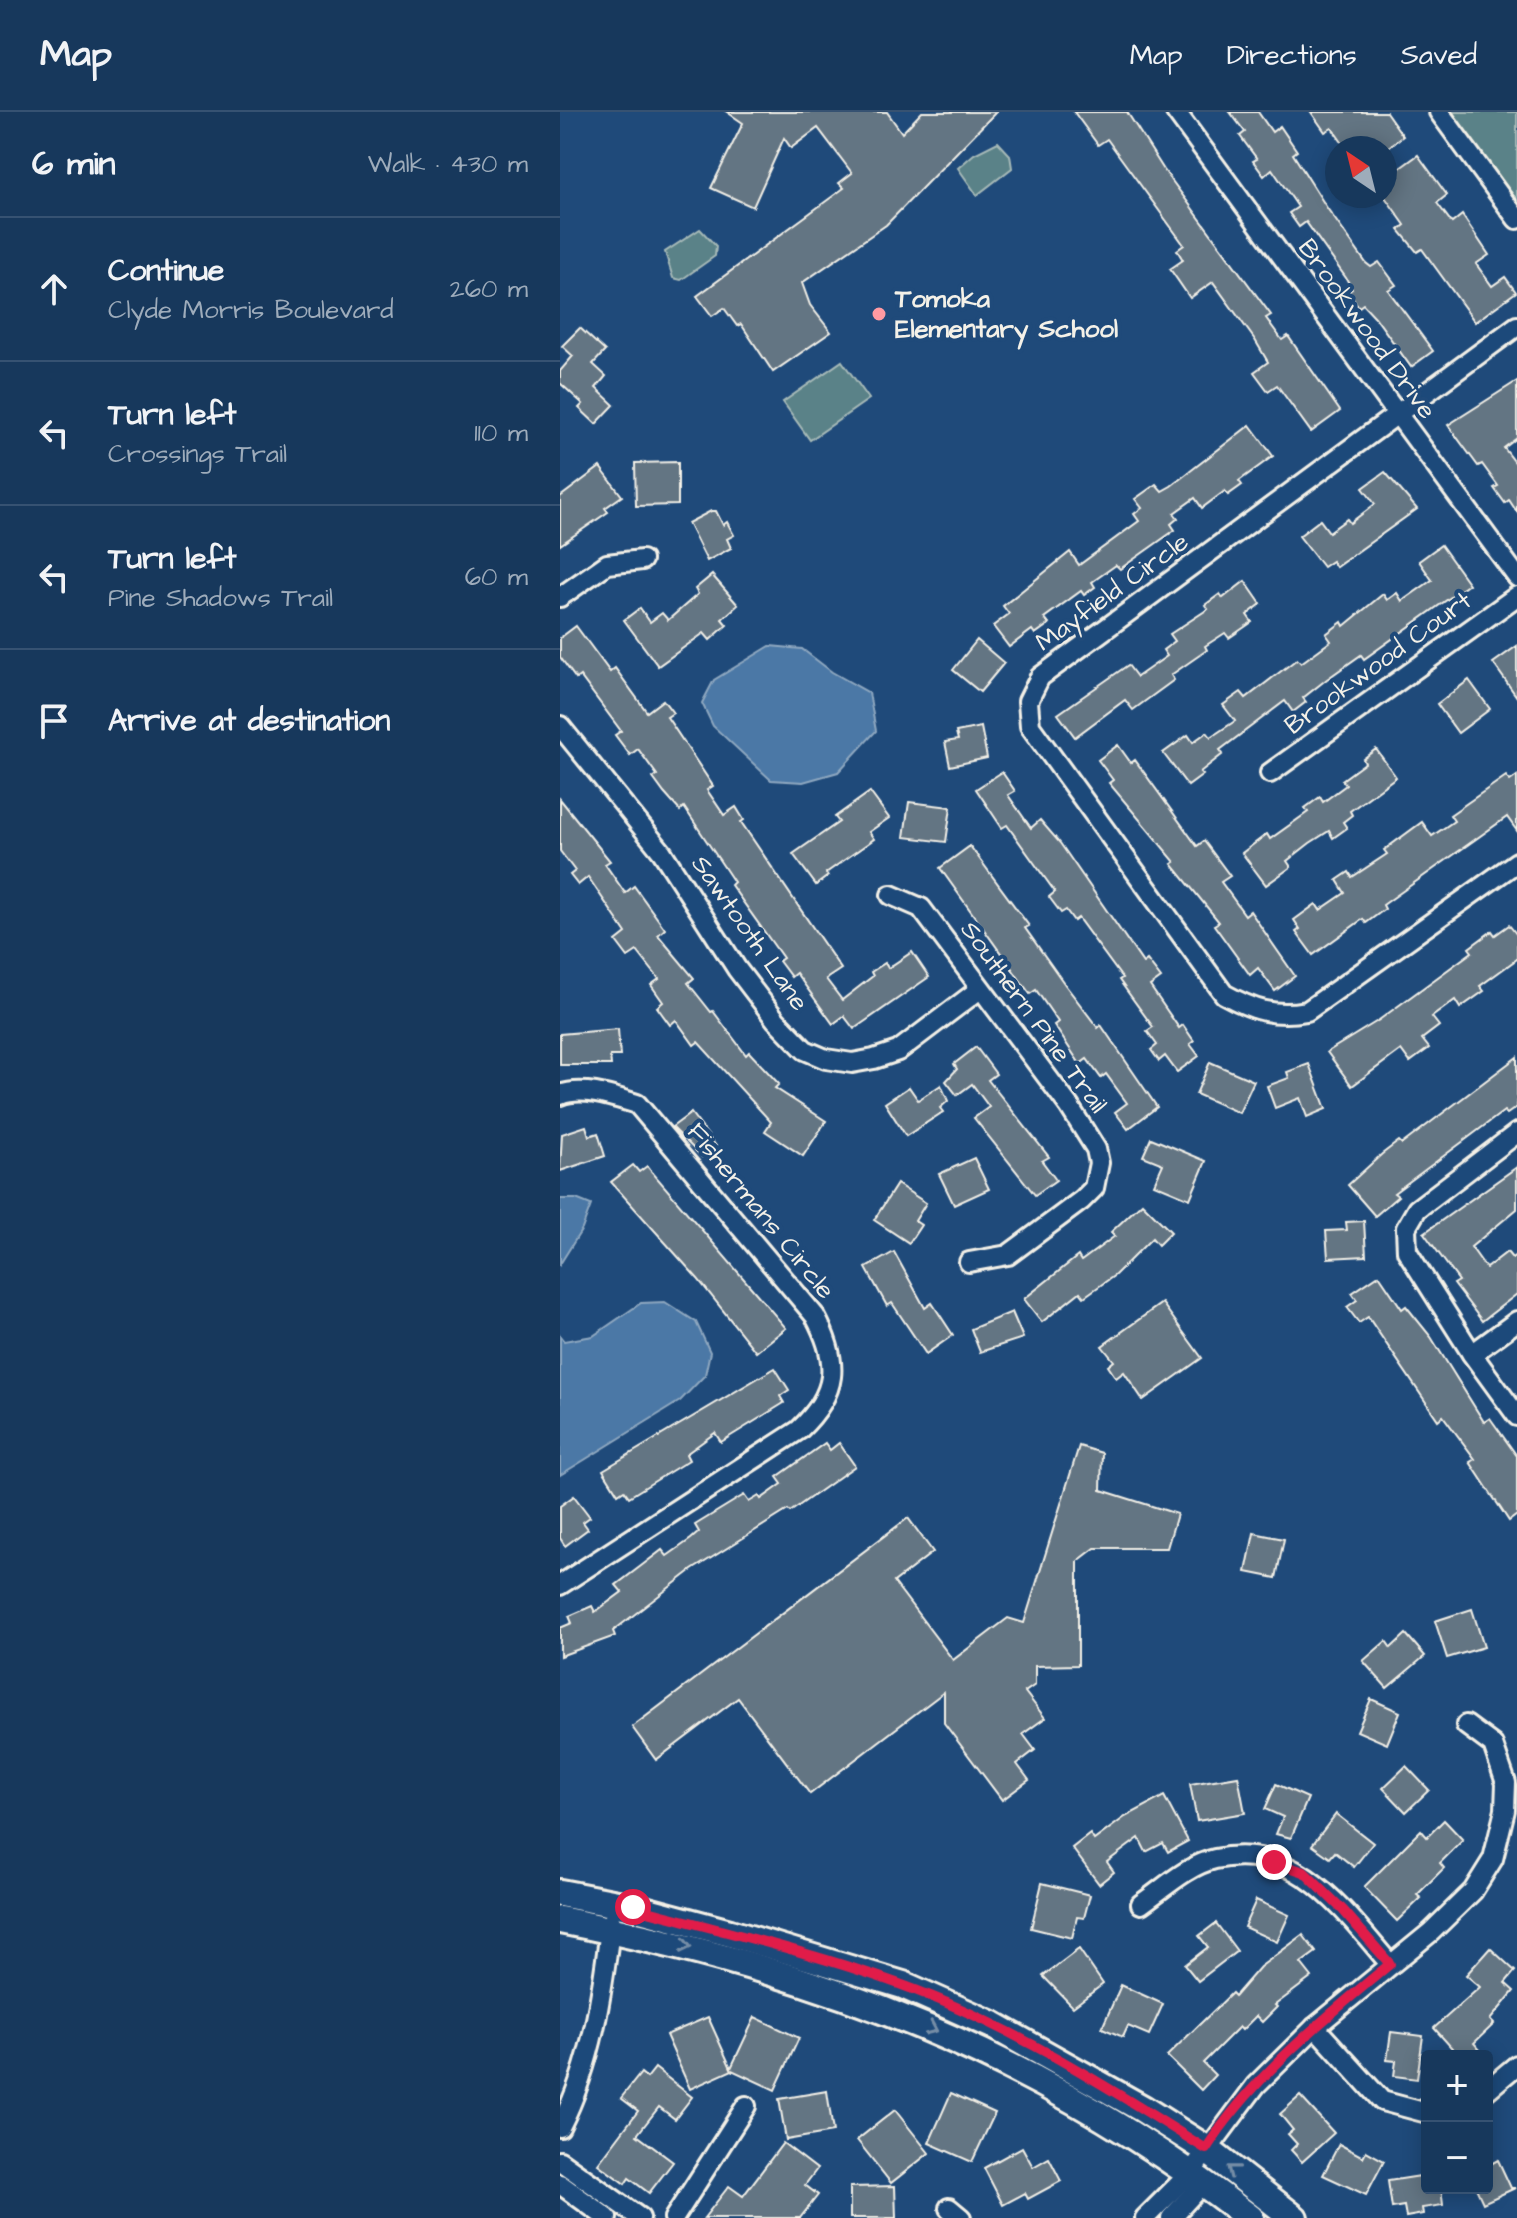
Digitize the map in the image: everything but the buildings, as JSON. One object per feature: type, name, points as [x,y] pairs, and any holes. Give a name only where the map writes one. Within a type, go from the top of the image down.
[{"type":"street","name":"Brookwood Drive","points":[[1176,112],[1517,577]]},
{"type":"street","points":[[1439,112],[1517,219]]},
{"type":"street","name":"Mayfield Circle","points":[[1517,326],[1040,677],[1028,701],[1030,726],[1224,994],[1256,1011],[1286,1015],[1307,1011],[1517,862]]},
{"type":"street","points":[[560,597],[607,564],[642,560]]},
{"type":"street","name":"Brookwood Court","points":[[1270,773],[1517,596]]},
{"type":"street","name":"Sawtooth Lane","points":[[560,726],[662,852],[737,969],[776,1020],[805,1050],[826,1059],[852,1063],[898,1051],[980,989]]},
{"type":"street","name":"Southern Pine Trail","points":[[891,895],[921,908],[1069,1106],[1096,1149],[1099,1163],[1094,1188],[1082,1200],[1008,1255],[969,1262]]},
{"type":"street","name":"Fishermans Circle","points":[[560,1095],[570,1091],[637,1104],[815,1316],[828,1341],[833,1367],[822,1409],[799,1430],[560,1585]]},
{"type":"street","points":[[1517,1133],[1417,1209],[1406,1228],[1407,1251],[1472,1354],[1517,1416]]},
{"type":"street","points":[[1472,1354],[1517,1321]]},
{"type":"street","points":[[1145,2218],[1191,2172],[1256,2085],[1315,2027],[1473,1891],[1493,1859],[1505,1810],[1506,1783],[1493,1745],[1466,1725]]},
{"type":"street","points":[[1141,1904],[1190,1870],[1213,1859],[1274,1862],[1304,1872],[1343,1910],[1390,1964]]},
{"type":"street","points":[[560,1893],[611,1916],[712,1952],[894,2012],[970,2046],[1121,2126],[1191,2172],[1250,2218]]},
{"type":"street","points":[[560,2127],[577,2093],[599,2015],[611,1916]]},
{"type":"street","points":[[560,1920],[611,1916],[730,1933],[903,1985],[993,2025],[1143,2109],[1206,2149],[1294,2218]]},
{"type":"street","points":[[1315,2027],[1382,2101],[1421,2111]]},
{"type":"street","points":[[1493,2085],[1517,2065]]},
{"type":"street","points":[[674,2218],[746,2106]]},
{"type":"street","points":[[560,2161],[640,2218]]},
{"type":"street","points":[[1171,2218],[1194,2193],[1191,2172]]},
{"type":"street","points":[[560,2184],[607,2218]]},
{"type":"green space","points":[[1439,112],[1517,112],[1517,219]]},
{"type":"green space","points":[[998,142],[1010,155],[1012,168],[977,195],[958,168],[974,154]]},
{"type":"green space","points":[[700,229],[716,246],[715,256],[681,280],[673,278],[665,252]]},
{"type":"green space","points":[[842,361],[869,399],[810,440],[783,402]]},
{"type":"water","points":[[770,646],[802,649],[832,672],[869,693],[876,731],[838,772],[803,782],[771,780],[713,726],[702,703],[714,680]]},
{"type":"water","points":[[560,1199],[576,1199],[591,1205],[582,1229],[560,1264]]},
{"type":"water","points":[[665,1302],[696,1322],[710,1352],[705,1375],[680,1401],[560,1475],[560,1336],[564,1341],[593,1336],[641,1303]]},
{"type":"place","name":"Tomoka Elementary School","points":[[879,314]]},
{"type":"route","points":[[633,1907],[903,1985],[993,2025],[1143,2109],[1206,2149],[1256,2085],[1315,2027],[1390,1964],[1343,1910],[1304,1872],[1274,1862]]}]
